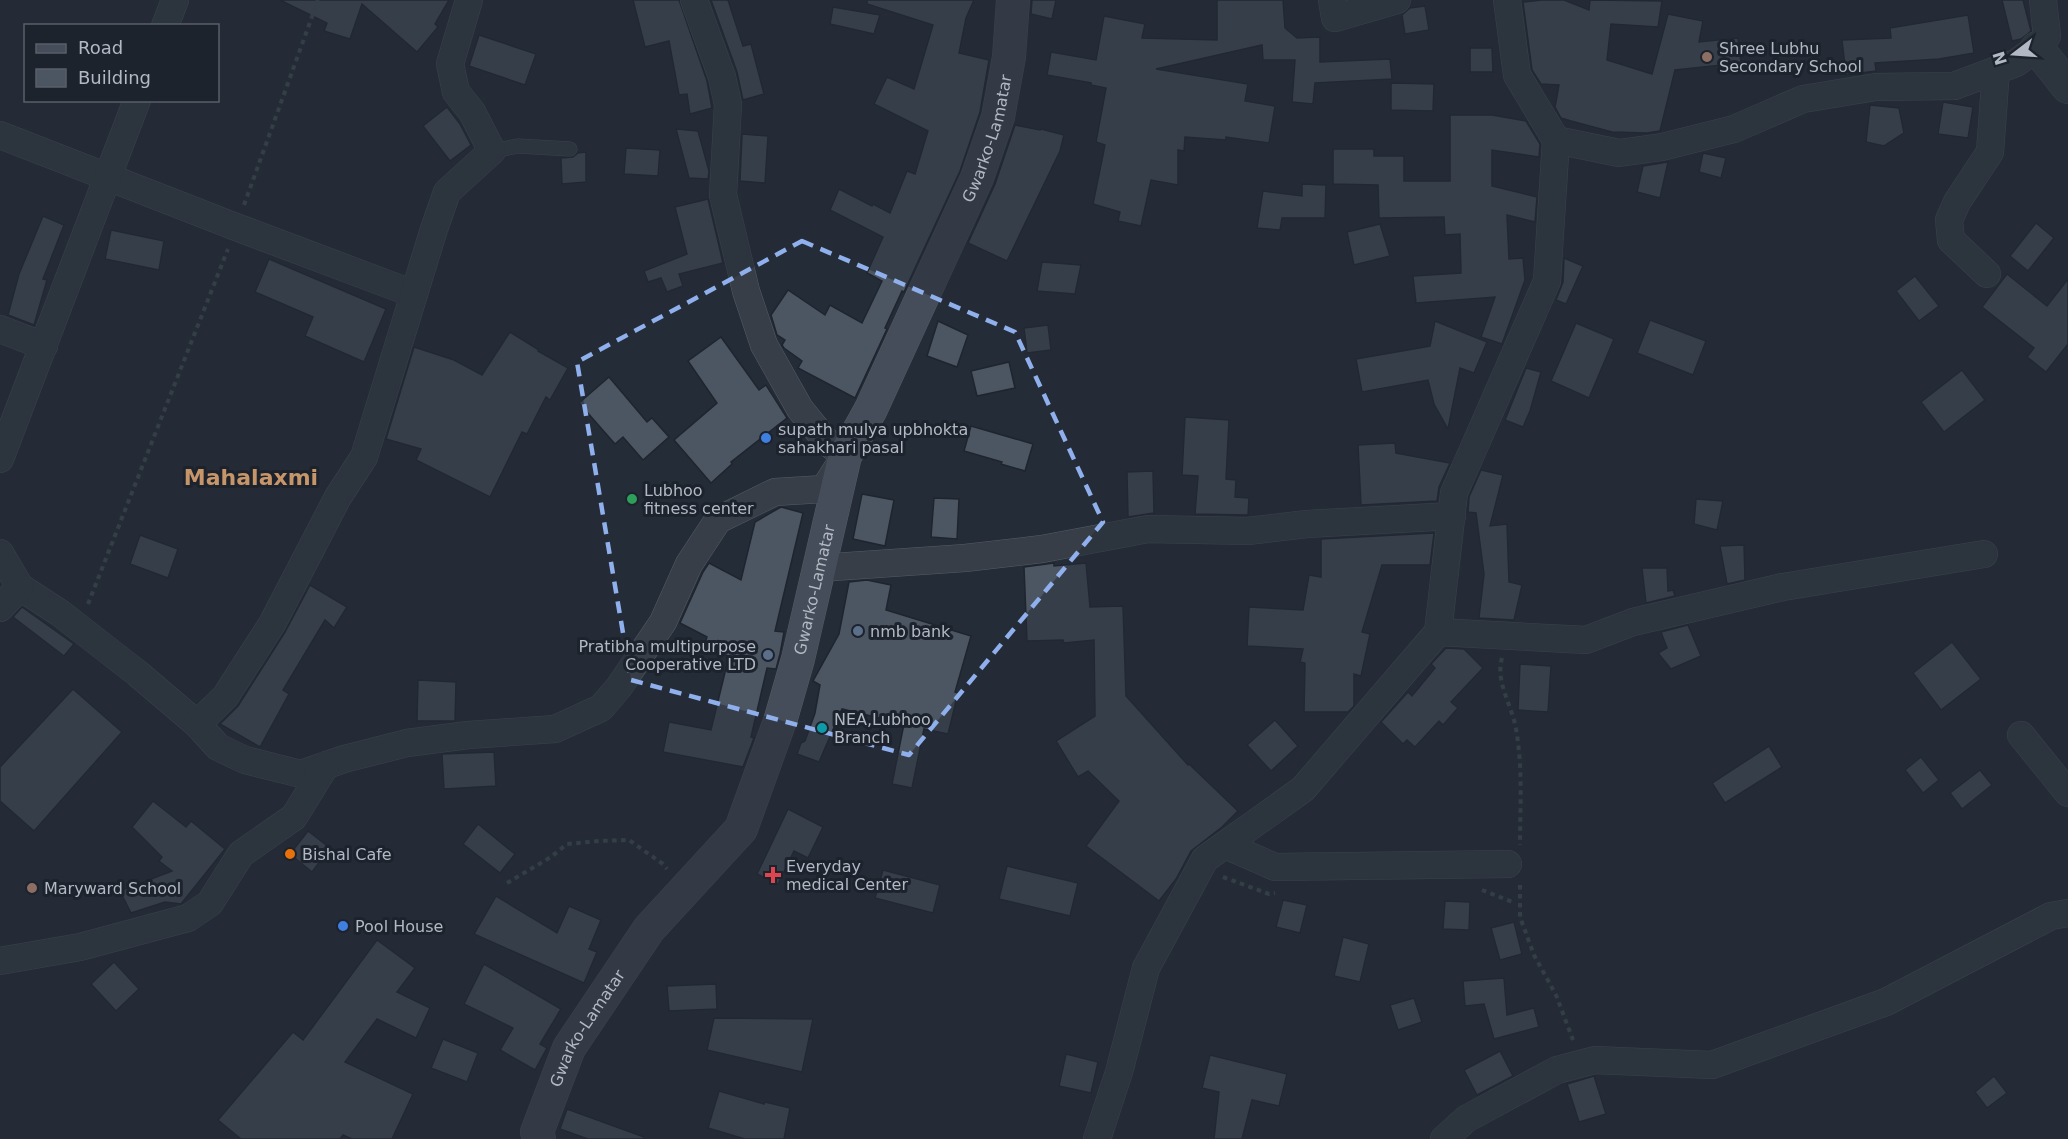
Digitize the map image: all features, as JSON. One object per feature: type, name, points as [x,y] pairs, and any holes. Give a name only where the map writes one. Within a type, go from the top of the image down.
[{"type":"main road","name":"Gwarko-Lamatar","points":[[539,1139],[537,1131],[569,1048],[649,929],[741,829],[781,718],[798,659],[845,456],[871,409],[977,178],[998,117],[1009,57],[1013,0]]},
{"type":"street","points":[[166,24],[175,0]]},
{"type":"street","points":[[197,724],[225,697],[272,624],[338,497],[364,457],[447,192],[492,151],[472,112],[456,92],[450,64],[469,0]]},
{"type":"street","points":[[0,553],[20,587],[79,627],[137,673],[197,724],[218,747],[245,760],[300,774],[344,759],[407,743],[468,735],[555,729],[601,708],[620,687],[663,622],[689,564],[718,520],[775,492],[824,489],[845,456],[827,442],[800,409],[764,345],[746,291],[723,195],[728,104],[722,77],[701,26],[694,0]]},
{"type":"street","points":[[1332,0],[1335,18],[1397,0]]},
{"type":"street","points":[[1097,1139],[1119,1072],[1146,968],[1205,859],[1303,789],[1438,632],[1454,493],[1547,280],[1556,140],[1517,75],[1507,0]]},
{"type":"street","points":[[1556,140],[1619,153],[1662,147],[1734,129],[1803,99],[1876,87],[1954,86],[2016,63],[2037,48],[2047,36],[2043,0]]},
{"type":"street","points":[[2037,48],[2068,87]]},
{"type":"street","points":[[1987,274],[1951,240],[1949,220],[1990,152],[1996,70]]},
{"type":"street","points":[[0,459],[136,102]]},
{"type":"street","points":[[0,135],[414,294]]},
{"type":"street","points":[[0,329],[44,345]]},
{"type":"street","points":[[819,568],[965,558],[1042,549],[1148,529],[1248,531],[1307,524],[1452,516]]},
{"type":"street","points":[[1438,632],[1586,640],[1634,622],[1783,587],[1984,554]]},
{"type":"street","points":[[0,608],[20,587]]},
{"type":"street","points":[[2021,735],[2068,793]]},
{"type":"street","points":[[0,961],[80,946],[188,918],[210,903],[241,854],[294,817],[326,765]]},
{"type":"street","points":[[1225,845],[1275,867],[1508,864]]},
{"type":"street","points":[[1444,1139],[1466,1119],[1557,1070],[1596,1060],[1712,1065],[1886,1002],[2051,916],[2068,914]]},
{"type":"lane","points":[[492,151],[518,146],[570,149]]},
{"type":"path","points":[[79,627],[236,227],[318,0]]},
{"type":"path","points":[[507,883],[551,857],[567,844],[629,840],[663,864],[684,891]]},
{"type":"highlighted area","points":[[802,241],[1015,332],[1103,522],[909,755],[631,680],[577,362]]},
{"type":"building","points":[[280,0],[449,0],[435,24],[438,27],[417,52],[362,4],[350,39],[324,31],[327,23]]},
{"type":"building","points":[[633,0],[679,0],[707,81],[712,108],[690,114],[687,94],[679,95],[669,41],[645,47]]},
{"type":"building","points":[[711,0],[728,0],[743,46],[751,44],[764,94],[743,100],[737,72]]},
{"type":"building","points":[[867,0],[974,0],[966,18],[959,53],[989,60],[980,112],[960,171],[904,292],[902,291],[855,398],[798,368],[802,361],[784,348],[782,345],[785,340],[777,335],[771,315],[788,290],[825,315],[830,305],[862,323],[882,281],[867,273],[883,237],[830,210],[839,189],[890,213],[907,171],[915,174],[928,131],[874,104],[887,77],[914,89],[933,25],[867,4]]},
{"type":"building","points":[[1032,0],[1056,0],[1052,19],[1031,14]]},
{"type":"building","points":[[1217,0],[1283,0],[1285,28],[1297,38],[1320,37],[1320,62],[1390,59],[1392,79],[1315,83],[1313,104],[1292,102],[1295,60],[1263,60],[1262,45],[1156,69],[1248,84],[1245,101],[1275,106],[1269,143],[1226,137],[1226,140],[1185,137],[1184,151],[1178,150],[1178,185],[1151,180],[1141,226],[1118,221],[1120,212],[1093,204],[1105,145],[1096,142],[1106,88],[1047,75],[1051,52],[1096,60],[1104,16],[1145,24],[1142,38],[1217,40]]},
{"type":"building","points":[[1564,0],[1589,10],[1590,0],[1662,1],[1658,27],[1611,24],[1607,60],[1652,74],[1668,14],[1703,21],[1699,42],[1738,38],[1741,63],[1675,70],[1660,131],[1612,132],[1561,118],[1555,107],[1559,85],[1541,84],[1532,70],[1523,2]]},
{"type":"building","points":[[2002,0],[2023,0],[2031,31],[2021,39],[2012,41]]},
{"type":"building","points":[[1425,6],[1429,30],[1405,34],[1402,15],[1410,8]]},
{"type":"building","points":[[833,7],[880,15],[874,34],[830,24]]},
{"type":"building","points":[[1968,15],[1974,53],[1939,59],[1875,63],[1876,71],[1846,75],[1842,40],[1891,38],[1890,28]]},
{"type":"building","points":[[479,35],[536,54],[525,85],[469,66]]},
{"type":"building","points":[[1470,48],[1492,48],[1493,72],[1470,72]]},
{"type":"building","points":[[1391,83],[1434,84],[1433,111],[1391,110]]},
{"type":"building","points":[[1943,102],[1973,107],[1968,138],[1938,134]]},
{"type":"building","points":[[1870,105],[1899,108],[1904,133],[1884,146],[1866,142]]},
{"type":"building","points":[[447,107],[460,124],[471,145],[450,161],[423,126]]},
{"type":"building","points":[[1450,115],[1492,115],[1526,121],[1540,144],[1539,157],[1492,150],[1492,186],[1537,197],[1535,222],[1507,215],[1509,259],[1523,258],[1525,280],[1502,344],[1481,337],[1495,297],[1416,303],[1413,276],[1461,273],[1460,234],[1445,235],[1444,217],[1379,218],[1378,185],[1333,184],[1333,149],[1374,149],[1374,156],[1404,156],[1404,181],[1450,181]]},
{"type":"building","points":[[1015,125],[1064,135],[1060,151],[1007,261],[968,243],[995,184]]},
{"type":"building","points":[[676,129],[698,131],[709,171],[708,179],[689,178]]},
{"type":"building","points":[[742,134],[768,136],[765,183],[740,181]]},
{"type":"building","points":[[626,148],[660,150],[658,176],[624,174]]},
{"type":"building","points":[[586,152],[586,182],[562,184],[561,158],[573,157],[578,153]]},
{"type":"building","points":[[1703,153],[1726,158],[1721,178],[1699,172]]},
{"type":"building","points":[[1668,162],[1660,198],[1637,192],[1643,166]]},
{"type":"building","points":[[1302,184],[1326,185],[1325,218],[1282,218],[1280,230],[1257,228],[1263,191],[1302,196]]},
{"type":"building","points":[[708,199],[723,263],[679,274],[683,286],[667,292],[661,278],[648,282],[644,271],[687,254],[675,207]]},
{"type":"building","points":[[43,216],[64,225],[43,279],[47,280],[34,325],[8,315],[19,274]]},
{"type":"building","points":[[2036,223],[2054,238],[2028,271],[2010,256]]},
{"type":"building","points":[[1380,224],[1390,256],[1354,265],[1347,232]]},
{"type":"building","points":[[111,230],[164,241],[159,270],[105,259]]},
{"type":"building","points":[[1564,258],[1583,266],[1566,304],[1556,300],[1563,282]]},
{"type":"building","points":[[269,259],[386,309],[364,362],[305,336],[313,317],[255,292]]},
{"type":"building","points":[[1042,262],[1081,265],[1075,294],[1037,291]]},
{"type":"building","points":[[2007,274],[2047,306],[2068,279],[2068,344],[2046,372],[2027,357],[2034,348],[1982,307]]},
{"type":"building","points":[[1915,276],[1939,306],[1919,321],[1896,291]]},
{"type":"building","points":[[1650,320],[1706,341],[1693,375],[1637,353]]},
{"type":"building","points":[[938,321],[968,335],[957,367],[927,356]]},
{"type":"building","points":[[1435,321],[1487,342],[1474,373],[1460,368],[1448,429],[1434,404],[1428,380],[1362,392],[1356,359],[1430,346]]},
{"type":"building","points":[[1576,323],[1614,339],[1589,398],[1551,381]]},
{"type":"building","points":[[1048,325],[1051,350],[1027,353],[1024,328]]},
{"type":"building","points":[[510,332],[568,368],[550,400],[546,397],[527,434],[522,432],[490,497],[416,460],[421,449],[386,439],[414,347],[454,360],[482,375]]},
{"type":"building","points":[[721,337],[759,390],[766,385],[787,418],[731,462],[732,464],[711,483],[674,440],[717,403],[688,361]]},
{"type":"building","points":[[1009,362],[1015,388],[977,396],[971,371]]},
{"type":"building","points":[[1526,368],[1541,372],[1523,427],[1505,420]]},
{"type":"building","points":[[1962,370],[1985,400],[1944,432],[1921,402]]},
{"type":"building","points":[[609,377],[647,422],[652,418],[669,437],[643,460],[623,437],[615,444],[579,403]]},
{"type":"building","points":[[1185,417],[1229,420],[1226,479],[1236,480],[1235,497],[1249,498],[1248,515],[1195,514],[1198,476],[1182,475]]},
{"type":"building","points":[[971,426],[1033,444],[1025,471],[964,451]]},
{"type":"building","points":[[1395,443],[1396,453],[1450,463],[1439,487],[1437,501],[1361,505],[1358,445]]},
{"type":"building","points":[[1481,470],[1503,475],[1490,526],[1507,524],[1509,582],[1522,585],[1514,620],[1479,618],[1484,574],[1476,513],[1468,512],[1469,497]]},
{"type":"building","points":[[1153,471],[1154,513],[1128,517],[1127,472]]},
{"type":"building","points":[[862,494],[894,500],[885,546],[853,539]]},
{"type":"building","points":[[934,498],[959,499],[957,539],[931,537]]},
{"type":"building","points":[[1696,499],[1723,501],[1717,530],[1694,524]]},
{"type":"building","points":[[781,507],[803,513],[775,631],[784,632],[780,654],[776,669],[767,668],[751,737],[754,738],[743,767],[663,752],[669,722],[711,730],[729,656],[703,650],[707,637],[680,623],[703,572],[709,563],[741,580],[755,522]]},
{"type":"building","points":[[1434,533],[1430,565],[1382,565],[1362,632],[1370,634],[1361,676],[1354,674],[1354,706],[1348,712],[1304,712],[1305,663],[1300,662],[1303,649],[1247,646],[1249,607],[1303,610],[1309,575],[1321,577],[1321,539]]},
{"type":"building","points":[[140,535],[178,549],[168,578],[130,564]]},
{"type":"building","points":[[1744,545],[1745,580],[1727,584],[1720,546]]},
{"type":"building","points":[[1054,563],[1054,566],[1086,563],[1090,607],[1123,606],[1126,696],[1188,765],[1238,811],[1222,827],[1191,851],[1176,879],[1159,901],[1086,846],[1119,801],[1088,771],[1078,777],[1056,741],[1095,716],[1094,640],[1064,643],[1063,640],[1027,641],[1024,567]]},
{"type":"building","points":[[1642,568],[1667,568],[1668,591],[1673,590],[1675,596],[1646,603]]},
{"type":"building","points":[[867,580],[891,585],[886,610],[971,636],[955,692],[958,693],[948,734],[924,729],[912,788],[892,784],[904,724],[842,709],[819,762],[797,754],[801,743],[805,741],[815,713],[820,685],[813,681],[839,634],[849,582]]},
{"type":"building","points":[[310,585],[347,607],[334,628],[325,620],[283,690],[289,694],[260,747],[220,724],[238,706],[285,632]]},
{"type":"building","points":[[22,607],[74,644],[64,656],[13,617]]},
{"type":"building","points":[[1688,625],[1701,656],[1671,669],[1658,653],[1667,648],[1661,632]]},
{"type":"building","points":[[1952,642],[1981,679],[1941,710],[1913,673]]},
{"type":"building","points":[[1446,648],[1464,649],[1483,668],[1451,702],[1458,708],[1443,725],[1439,721],[1415,747],[1407,740],[1403,744],[1381,722],[1408,692],[1412,696],[1435,668],[1431,664]]},
{"type":"building","points":[[1520,664],[1551,666],[1548,712],[1518,710]]},
{"type":"building","points":[[418,680],[456,682],[455,721],[417,721]]},
{"type":"building","points":[[73,689],[122,732],[34,831],[0,801],[0,767]]},
{"type":"building","points":[[1275,720],[1298,746],[1271,771],[1247,745]]},
{"type":"building","points":[[1769,746],[1782,767],[1725,803],[1712,783]]},
{"type":"building","points":[[494,752],[496,786],[444,789],[442,754]]},
{"type":"building","points":[[1921,757],[1939,780],[1923,793],[1905,770]]},
{"type":"building","points":[[1980,770],[1992,785],[1962,809],[1950,793]]},
{"type":"building","points":[[153,801],[186,827],[191,821],[225,849],[181,904],[165,902],[131,913],[120,891],[172,871],[159,861],[162,857],[132,827]]},
{"type":"building","points":[[788,809],[823,827],[808,858],[794,851],[778,884],[757,874]]},
{"type":"building","points":[[478,824],[515,854],[500,873],[463,844]]},
{"type":"building","points":[[308,831],[330,848],[312,872],[290,854]]},
{"type":"building","points":[[1007,866],[1078,883],[1070,916],[999,899]]},
{"type":"building","points":[[883,870],[940,885],[933,913],[875,898]]},
{"type":"building","points":[[496,896],[557,933],[569,906],[601,920],[589,949],[597,952],[584,983],[474,934]]},
{"type":"building","points":[[1283,900],[1307,905],[1300,933],[1276,927]]},
{"type":"building","points":[[1445,901],[1470,902],[1469,930],[1443,929]]},
{"type":"building","points":[[1514,922],[1522,954],[1500,960],[1491,928]]},
{"type":"building","points":[[1343,937],[1369,944],[1360,982],[1334,976]]},
{"type":"building","points":[[377,940],[415,968],[397,992],[430,1008],[416,1038],[377,1019],[345,1062],[413,1094],[392,1139],[352,1139],[343,1135],[340,1139],[241,1139],[218,1120],[293,1032],[303,1040]]},
{"type":"building","points":[[114,962],[139,989],[116,1011],[91,984]]},
{"type":"building","points":[[484,964],[561,1009],[540,1044],[547,1048],[535,1070],[500,1050],[513,1028],[464,1004]]},
{"type":"building","points":[[1504,978],[1507,1015],[1534,1008],[1539,1027],[1494,1039],[1484,1004],[1465,1006],[1463,981]]},
{"type":"building","points":[[716,984],[717,1009],[669,1011],[667,986]]},
{"type":"building","points":[[1414,998],[1422,1022],[1398,1030],[1390,1005]]},
{"type":"building","points":[[714,1018],[813,1019],[802,1072],[707,1050]]},
{"type":"building","points":[[443,1039],[478,1053],[467,1082],[431,1068]]},
{"type":"building","points":[[1500,1051],[1513,1076],[1477,1095],[1464,1070]]},
{"type":"building","points":[[1066,1054],[1098,1062],[1091,1093],[1059,1086]]},
{"type":"building","points":[[1210,1055],[1287,1074],[1279,1106],[1252,1100],[1242,1139],[1214,1139],[1219,1092],[1202,1088]]},
{"type":"building","points":[[1594,1076],[1606,1114],[1579,1122],[1567,1084]]},
{"type":"building","points":[[1994,1076],[2007,1093],[1987,1108],[1975,1092]]},
{"type":"building","points":[[719,1091],[764,1104],[765,1102],[790,1108],[784,1139],[745,1139],[708,1128]]},
{"type":"building","points":[[567,1109],[644,1137],[644,1139],[588,1139],[560,1129]]},
{"type":"place","name":"Shree Lubhu Secondary School","points":[[1707,57]]},
{"type":"place","name":"supath mulya upbhokta sahakhari pasal","points":[[766,438]]},
{"type":"place","name":"Lubhoo fitness center","points":[[632,499]]},
{"type":"place","name":"nmb bank","points":[[858,631]]},
{"type":"place","name":"Pratibha multipurpose Cooperative LTD","points":[[768,655]]},
{"type":"place","name":"NEA,Lubhoo Branch","points":[[822,728]]},
{"type":"place","name":"Bishal Cafe","points":[[290,854]]},
{"type":"place","name":"Everyday medical Center","points":[[773,875]]},
{"type":"place","name":"Maryward School","points":[[32,888]]},
{"type":"place","name":"Pool House","points":[[343,926]]},
{"type":"district","name":"Mahalaxmi","points":[[251,477]]}]
